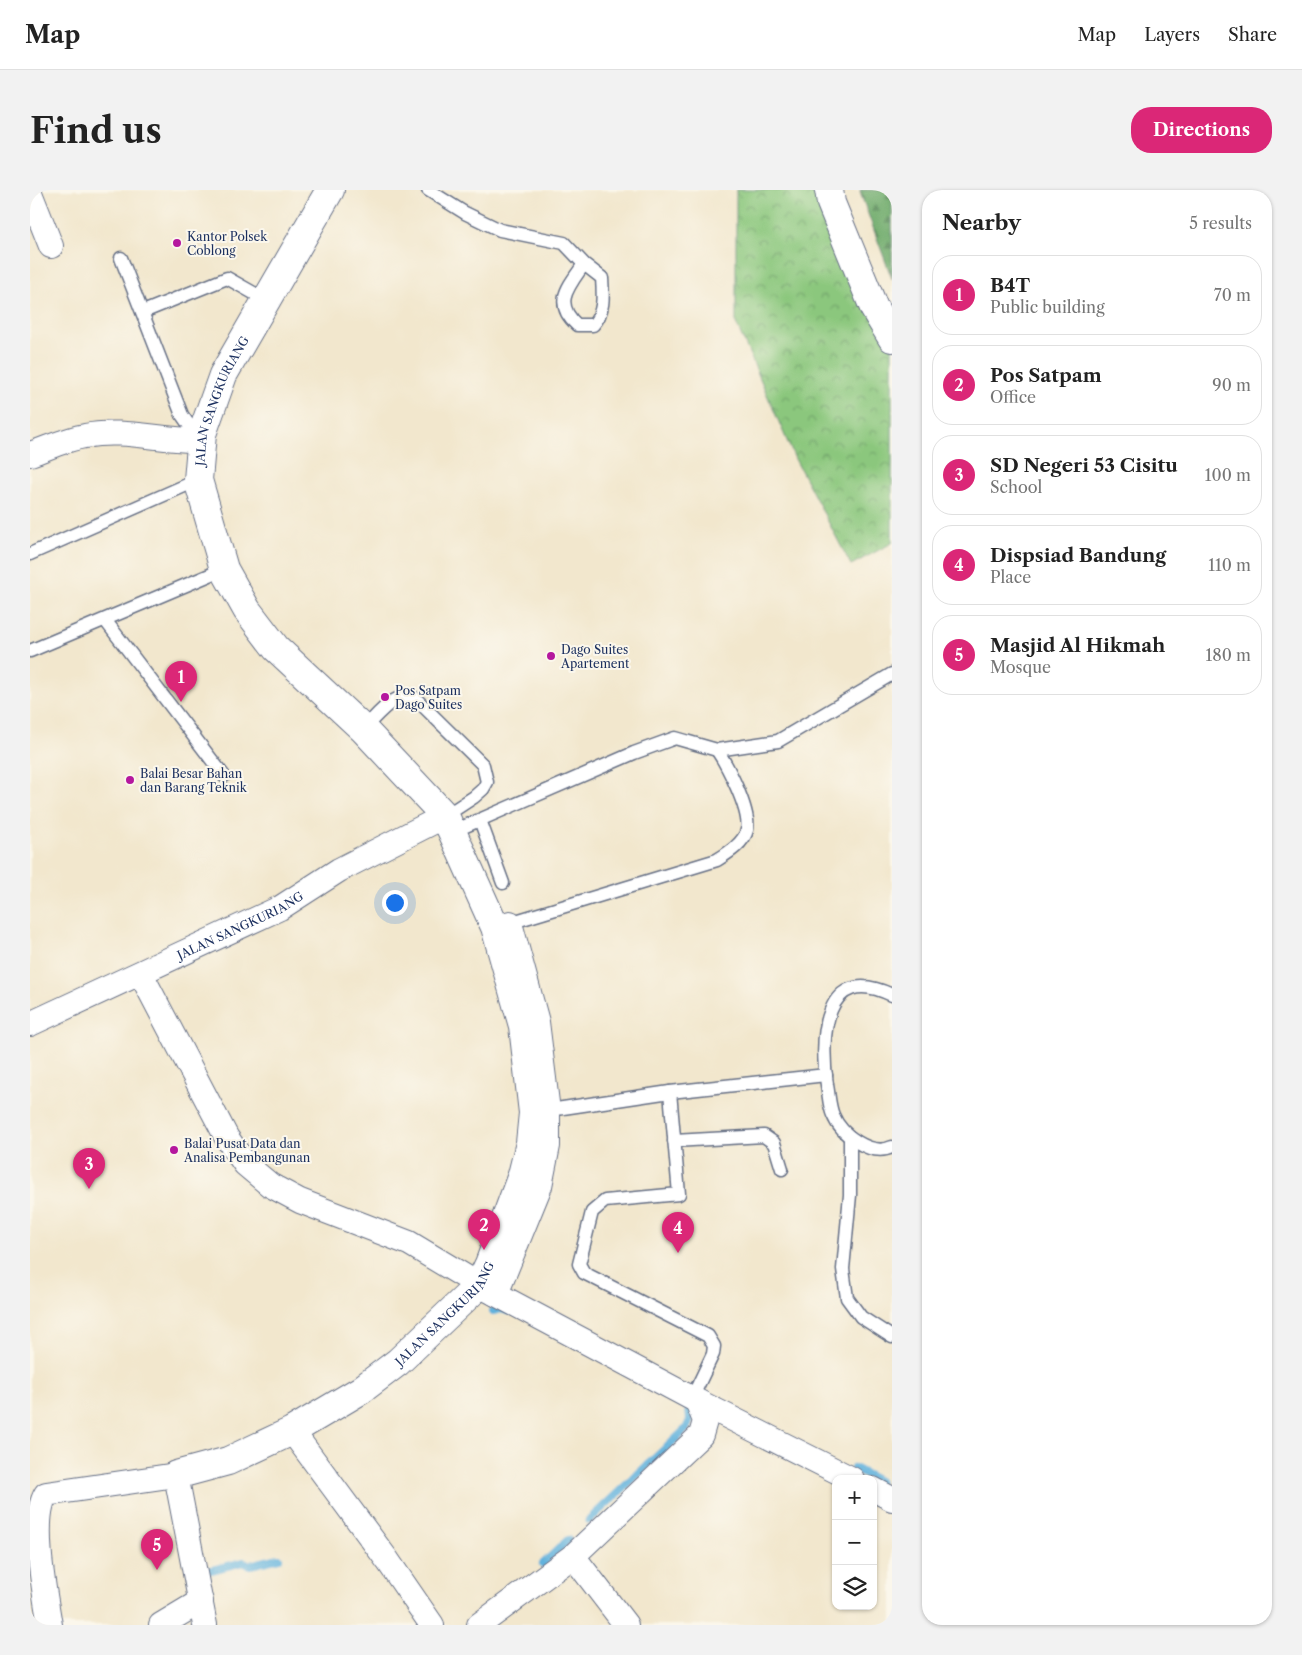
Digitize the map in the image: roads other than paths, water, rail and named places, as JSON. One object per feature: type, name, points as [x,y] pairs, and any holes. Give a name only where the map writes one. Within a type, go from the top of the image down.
[{"type":"street","name":"JALAN SANGKURIANG","points":[[50,1625],[38,1550],[44,1497],[49,1492],[176,1475],[228,1461],[292,1431],[380,1377],[487,1290],[489,1264],[522,1175],[530,1143],[541,1112],[502,925],[450,824],[363,729],[276,648],[247,610],[224,569],[198,480],[201,437],[223,375],[330,190]]},
{"type":"street","points":[[829,190],[831,203],[874,308],[892,338]]},
{"type":"street","points":[[30,193],[51,246]]},
{"type":"street","points":[[30,454],[86,435],[124,434],[169,440],[201,437]]},
{"type":"street","name":"JALAN SANGKURIANG","points":[[30,1024],[280,908],[339,870],[450,824]]},
{"type":"street","points":[[141,974],[227,1138],[245,1164],[270,1185],[300,1201],[392,1234],[487,1290],[695,1400],[844,1475]]},
{"type":"street","points":[[480,1625],[573,1556],[701,1436],[705,1421],[695,1400]]},
{"type":"street","points":[[292,1431],[388,1561],[432,1625]]},
{"type":"street","points":[[176,1475],[205,1625]]},
{"type":"street","points":[[877,1492],[892,1499]]},
{"type":"street","points":[[573,1556],[626,1625]]},
{"type":"street","points":[[161,1625],[201,1601]]},
{"type":"lane","points":[[428,190],[465,213],[500,230],[564,243],[584,264],[602,278],[602,306],[598,319],[593,325],[577,325],[566,316],[564,299],[568,287],[584,264]]},
{"type":"lane","points":[[121,258],[182,415],[201,437]]},
{"type":"lane","points":[[143,312],[227,278],[266,300]]},
{"type":"lane","points":[[30,554],[198,480]]},
{"type":"lane","points":[[30,651],[224,569]]},
{"type":"lane","points":[[106,620],[224,776]]},
{"type":"lane","points":[[450,824],[480,820],[634,752],[675,738],[717,750],[778,741],[892,674]]},
{"type":"lane","points":[[363,729],[395,699],[402,696],[415,698],[483,765],[487,782],[483,789],[450,824]]},
{"type":"lane","points":[[502,925],[717,860],[736,847],[747,830],[745,811],[729,768],[717,750]]},
{"type":"lane","points":[[480,820],[503,883]]},
{"type":"lane","points":[[892,995],[879,988],[866,986],[854,986],[842,993],[831,1008],[825,1030],[823,1051],[832,1115],[841,1129],[850,1137],[868,1147],[892,1147]]},
{"type":"lane","points":[[541,1112],[670,1092],[826,1076]]},
{"type":"lane","points":[[670,1092],[679,1194],[605,1201],[592,1212],[579,1264],[584,1273],[708,1336],[714,1346],[714,1354],[695,1400]]},
{"type":"lane","points":[[674,1141],[764,1136],[774,1143],[782,1169]]},
{"type":"lane","points":[[850,1137],[850,1195],[843,1269],[848,1298],[861,1317],[892,1337]]},
{"type":"waterway","points":[[493,1311],[501,1309],[508,1311]]},
{"type":"waterway","points":[[589,1520],[686,1429],[690,1420],[689,1408]]},
{"type":"waterway","points":[[854,1468],[879,1481]]},
{"type":"waterway","points":[[543,1564],[568,1540]]},
{"type":"waterway","points":[[208,1571],[243,1562],[250,1565],[279,1558]]},
{"type":"place","name":"Kantor Polsek Coblong","points":[[177,243]]},
{"type":"place","name":"Dago Suites Apartement","points":[[551,656]]},
{"type":"place","name":"Pos Satpam Dago Suites","points":[[385,697]]},
{"type":"place","name":"B4T","points":[[181,702]]},
{"type":"place","name":"Balai Besar Bahan dan Barang Teknik","points":[[130,780]]},
{"type":"place","name":"Balai Pusat Data dan Analisa Pembangunan","points":[[174,1150]]},
{"type":"place","name":"SD Negeri 53 Cisitu","points":[[89,1189]]},
{"type":"place","name":"Pos Satpam","points":[[484,1250]]},
{"type":"place","name":"Dispsiad Bandung","points":[[678,1253]]},
{"type":"place","name":"Masjid Al Hikmah","points":[[157,1570]]}]
